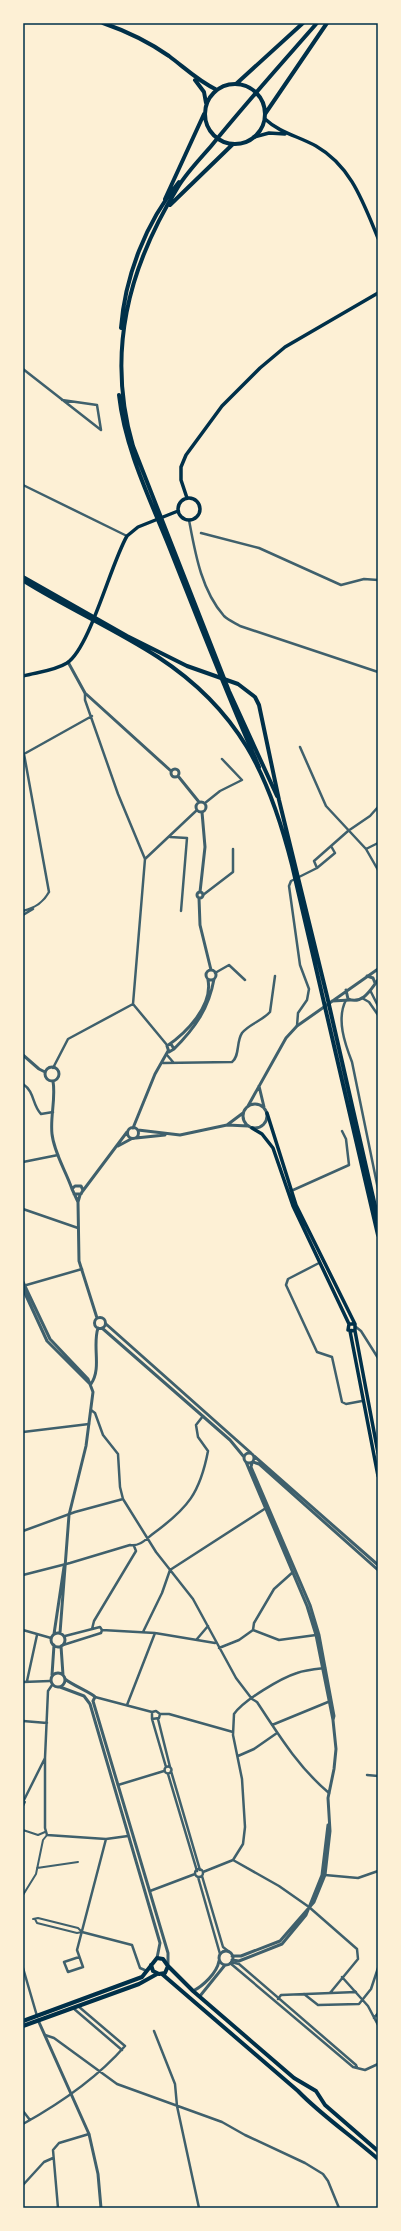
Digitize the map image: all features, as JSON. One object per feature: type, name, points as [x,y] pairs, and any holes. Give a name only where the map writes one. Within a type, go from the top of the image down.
[{"type":"main road","points":[[102,23],[140,38],[168,56],[193,76],[216,90]]},
{"type":"main road","points":[[236,84],[303,23]]},
{"type":"main road","points":[[161,208],[177,184],[222,128],[314,23]]},
{"type":"main road","points":[[317,23],[179,186],[163,213],[142,255],[133,283],[124,324],[121,390],[124,417],[141,468],[225,685],[281,819],[298,882],[378,1219]]},
{"type":"main road","points":[[254,137],[261,129],[265,117],[327,23]]},
{"type":"main road","points":[[193,76],[204,92],[206,103],[204,114],[138,254],[129,281],[121,324],[118,390],[121,417],[140,476],[221,673]]},
{"type":"main road","points":[[206,103],[216,90],[226,85],[236,84],[246,86],[255,92],[261,100],[265,117],[286,134],[314,145],[330,155],[348,173],[378,238]]},
{"type":"main road","points":[[204,114],[210,131],[224,142],[241,144],[254,137],[269,133],[286,134]]},
{"type":"main road","points":[[163,213],[175,199],[233,144]]},
{"type":"main road","points":[[187,498],[181,480],[182,467],[186,455],[222,406],[255,373],[285,347],[378,293]]},
{"type":"main road","points":[[187,498],[194,499],[199,508],[198,514],[189,520],[181,516],[178,511],[181,501],[187,498]]},
{"type":"main road","points":[[23,676],[52,669],[68,662],[80,649],[126,536],[138,527],[178,511]]},
{"type":"main road","points":[[23,577],[127,636],[187,666],[238,684],[255,696],[259,705],[296,875]]},
{"type":"main road","points":[[23,580],[152,654],[188,679],[231,722],[262,774]]},
{"type":"main road","points":[[225,685],[279,800]]},
{"type":"main road","points":[[329,1011],[378,1235]]},
{"type":"main road","points":[[267,1113],[289,1192],[355,1327],[378,1453]]},
{"type":"main road","points":[[250,1127],[262,1134],[273,1148],[289,1192],[349,1324],[348,1328],[350,1331],[362,1401],[378,1476]]},
{"type":"main road","points":[[349,1324],[355,1327]]},
{"type":"main road","points":[[350,1331],[355,1327]]},
{"type":"main road","points":[[23,2026],[38,2018],[142,1977],[157,1958],[163,1959],[193,1991],[294,2078],[308,2088],[316,2091],[317,2095],[325,2105],[378,2151]]},
{"type":"main road","points":[[151,1965],[152,1970],[157,1974]]},
{"type":"main road","points":[[23,2020],[38,2018],[73,2008],[139,1984],[157,1974],[166,1972],[168,1965]]},
{"type":"main road","points":[[162,1974],[303,2095],[304,2099],[310,2102],[378,2159]]},
{"type":"main road","points":[[303,2095],[303,2092],[308,2088]]},
{"type":"main road","points":[[310,2102],[316,2098],[317,2095]]},
{"type":"street","points":[[23,369],[62,400],[101,430],[97,405],[62,400]]},
{"type":"street","points":[[23,484],[126,536]]},
{"type":"street","points":[[189,520],[199,567],[214,599],[225,616],[240,626],[378,672]]},
{"type":"street","points":[[201,533],[259,548],[340,585],[364,578],[378,580]]},
{"type":"street","points":[[68,662],[85,693],[171,771],[172,776],[178,776]]},
{"type":"street","points":[[85,693],[85,700],[92,716],[118,794],[144,858],[133,1004],[174,1049]]},
{"type":"street","points":[[23,915],[45,900],[49,892],[49,880],[23,754],[92,716]]},
{"type":"street","points":[[300,747],[326,806],[366,849],[378,870]]},
{"type":"street","points":[[171,771],[178,770],[178,776],[199,802],[205,803],[220,791],[242,780],[222,759]]},
{"type":"street","points":[[144,858],[169,837],[197,810],[196,806],[199,802]]},
{"type":"street","points":[[205,803],[206,809],[202,812],[205,847],[200,892],[197,894],[199,898],[200,925],[211,970],[215,973]]},
{"type":"street","points":[[317,868],[314,860],[348,831],[370,816],[378,807]]},
{"type":"street","points":[[197,810],[202,812]]},
{"type":"street","points":[[169,837],[187,838],[181,911]]},
{"type":"street","points":[[366,849],[378,843]]},
{"type":"street","points":[[297,1026],[298,1013],[307,1000],[309,989],[300,965],[289,886],[290,881],[317,868],[335,853],[330,846]]},
{"type":"street","points":[[199,898],[233,872],[233,849]]},
{"type":"street","points":[[200,892],[203,895]]},
{"type":"street","points":[[23,911],[34,908]]},
{"type":"street","points":[[215,973],[229,965],[245,980]]},
{"type":"street","points":[[227,1125],[243,1113],[248,1106],[286,1038],[297,1026],[332,1002],[346,990],[378,969]]},
{"type":"street","points":[[169,1045],[180,1038],[203,1007],[209,993],[206,974],[211,970]]},
{"type":"street","points":[[168,1053],[172,1052],[206,1008],[212,994],[215,973]]},
{"type":"street","points":[[163,1063],[229,1062],[235,1060],[237,1042],[242,1034],[270,1012],[275,976]]},
{"type":"street","points":[[367,976],[373,978],[375,983]]},
{"type":"street","points":[[208,980],[214,979]]},
{"type":"street","points":[[332,1002],[362,998],[371,992],[378,980]]},
{"type":"street","points":[[346,990],[346,996],[350,1000]]},
{"type":"street","points":[[371,992],[378,1006]]},
{"type":"street","points":[[362,998],[378,1015]]},
{"type":"street","points":[[346,1000],[342,1007],[343,1031],[352,1062],[378,1189]]},
{"type":"street","points":[[54,1068],[68,1039],[133,1004]]},
{"type":"street","points":[[169,1045],[168,1053],[155,1074],[133,1128],[127,1132],[89,1183],[81,1194],[78,1202],[78,1254],[97,1318],[95,1324],[230,1440],[244,1457],[315,1618],[334,1716],[333,1720]]},
{"type":"street","points":[[168,1053],[174,1062]]},
{"type":"street","points":[[23,1055],[38,1069],[45,1072]]},
{"type":"street","points":[[45,1072],[50,1068],[54,1068]]},
{"type":"street","points":[[52,1081],[58,1075],[54,1068]]},
{"type":"street","points":[[45,1072],[46,1078],[52,1081]]},
{"type":"street","points":[[52,1081],[54,1099],[52,1136],[58,1155],[78,1202]]},
{"type":"street","points":[[23,1084],[34,1095],[38,1111],[41,1114],[53,1112]]},
{"type":"street","points":[[133,1128],[165,1134],[192,1133],[227,1125],[250,1127],[263,1125],[267,1113],[264,1108],[259,1086]]},
{"type":"street","points":[[248,1106],[255,1104],[264,1108]]},
{"type":"street","points":[[243,1113],[244,1120],[250,1127]]},
{"type":"street","points":[[134,1139],[138,1136],[138,1130]]},
{"type":"street","points":[[289,1192],[349,1165],[346,1139],[342,1131]]},
{"type":"street","points":[[127,1132],[127,1136],[134,1139]]},
{"type":"street","points":[[118,1146],[134,1139],[149,1138],[165,1134]]},
{"type":"street","points":[[23,1162],[58,1155]]},
{"type":"street","points":[[70,1183],[81,1186],[89,1183]]},
{"type":"street","points":[[72,1189],[76,1185]]},
{"type":"street","points":[[81,1186],[81,1194]]},
{"type":"street","points":[[74,1194],[81,1194]]},
{"type":"street","points":[[23,1209],[78,1228]]},
{"type":"street","points":[[320,1263],[288,1279],[286,1285],[317,1352],[332,1357],[342,1402],[346,1404],[362,1401]]},
{"type":"street","points":[[23,1286],[82,1269]]},
{"type":"street","points":[[23,1286],[50,1339],[88,1379],[93,1392],[86,1446],[69,1515],[60,1633]]},
{"type":"street","points":[[23,1286],[47,1341],[91,1384]]},
{"type":"street","points":[[97,1318],[103,1318],[106,1324],[378,1565]]},
{"type":"street","points":[[91,1384],[95,1374],[96,1335],[100,1328],[106,1324]]},
{"type":"street","points":[[355,1327],[361,1331],[378,1358]]},
{"type":"street","points":[[91,1410],[95,1413],[103,1434],[118,1454],[120,1487],[123,1499],[148,1540],[192,1599],[208,1626],[215,1643],[236,1678],[252,1699],[257,1702],[272,1725],[317,1783],[329,1793]]},
{"type":"street","points":[[23,1575],[64,1565],[130,1545],[134,1546],[148,1540],[151,1535],[176,1517],[187,1505],[201,1479],[208,1450],[198,1437],[196,1425],[203,1416]]},
{"type":"street","points":[[23,1432],[89,1424]]},
{"type":"street","points":[[244,1457],[247,1454],[252,1454]]},
{"type":"street","points":[[252,1454],[251,1467],[266,1508]]},
{"type":"street","points":[[246,1462],[259,1464],[378,1570]]},
{"type":"street","points":[[23,1531],[69,1515],[123,1499]]},
{"type":"street","points":[[143,1632],[162,1593],[170,1570],[266,1508]]},
{"type":"street","points":[[92,1629],[94,1621],[136,1551],[134,1546]]},
{"type":"street","points":[[23,1895],[38,1868],[43,1840],[46,1833],[45,1758],[48,1691],[52,1675],[54,1645],[52,1638],[54,1634],[64,1565]]},
{"type":"street","points":[[219,1648],[239,1640],[253,1630],[254,1623],[274,1588],[294,1571]]},
{"type":"street","points":[[200,1996],[225,1965],[231,1960],[239,1961],[282,1944],[306,1915],[322,1875],[328,1825],[329,1793],[337,1754],[324,1668],[307,1606],[294,1571]]},
{"type":"street","points":[[197,1639],[208,1626]]},
{"type":"street","points":[[54,1634],[60,1633],[65,1636],[100,1627],[102,1630],[155,1633],[215,1643]]},
{"type":"street","points":[[23,1630],[52,1638]]},
{"type":"street","points":[[54,1645],[62,1646],[101,1633],[102,1630]]},
{"type":"street","points":[[253,1630],[279,1640],[316,1636]]},
{"type":"street","points":[[80,1633],[78,1636],[83,1639]]},
{"type":"street","points":[[80,1633],[84,1634],[83,1639]]},
{"type":"street","points":[[127,1705],[155,1633]]},
{"type":"street","points":[[27,1681],[37,1635]]},
{"type":"street","points":[[60,1687],[64,1685],[62,1646],[65,1636]]},
{"type":"street","points":[[198,1870],[203,1872],[233,1860],[243,1844],[244,1835],[238,1756],[233,1732],[234,1714],[252,1699],[291,1675],[298,1672],[324,1668]]},
{"type":"street","points":[[52,1675],[58,1672],[90,1694],[93,1694],[118,1785],[168,1953],[168,1965]]},
{"type":"street","points":[[23,1682],[51,1683],[87,1698],[127,1705],[152,1712],[156,1711],[160,1714],[169,1714],[233,1732]]},
{"type":"street","points":[[87,1698],[90,1694]]},
{"type":"street","points":[[87,1698],[160,1943],[157,1958]]},
{"type":"street","points":[[272,1725],[328,1702]]},
{"type":"street","points":[[118,1785],[164,1771],[166,1767],[152,1719],[152,1712]]},
{"type":"street","points":[[160,1714],[158,1719],[198,1870],[197,1876],[220,1954],[218,1966],[202,1986],[193,1991]]},
{"type":"street","points":[[152,1719],[158,1719]]},
{"type":"street","points":[[23,1721],[47,1723]]},
{"type":"street","points":[[238,1756],[254,1749],[278,1733]]},
{"type":"street","points":[[23,1806],[45,1758]]},
{"type":"street","points":[[164,1771],[168,1774],[198,1870]]},
{"type":"street","points":[[168,1774],[171,1771]]},
{"type":"street","points":[[367,1775],[378,1776]]},
{"type":"street","points":[[309,1907],[314,1902],[325,1875],[330,1831],[328,1825]]},
{"type":"street","points":[[23,1830],[38,1834],[46,1833],[106,1839],[128,1836]]},
{"type":"street","points":[[79,1957],[64,1962],[68,1972],[83,1967],[77,1950],[106,1839]]},
{"type":"street","points":[[233,1860],[278,1886],[309,1907],[358,1952],[358,1959],[330,1993]]},
{"type":"street","points":[[38,1868],[78,1862]]},
{"type":"street","points":[[325,1875],[358,1878],[378,1871]]},
{"type":"street","points":[[203,1872],[202,1876],[223,1947],[228,1951],[231,1960],[347,2062],[357,2068],[366,2070],[378,2064]]},
{"type":"street","points":[[150,1891],[197,1876],[202,1876]]},
{"type":"street","points":[[82,1932],[78,1928],[38,1918],[34,1919],[37,1923],[77,1933],[82,1932],[132,1945],[140,1968],[147,1972]]},
{"type":"street","points":[[220,1954],[228,1951]]},
{"type":"street","points":[[231,1960],[239,1964],[356,2065],[357,2068]]},
{"type":"street","points":[[219,1961],[225,1965]]},
{"type":"street","points":[[23,1968],[44,2035],[89,2134],[98,2174],[101,2208]]},
{"type":"street","points":[[304,1994],[318,2005],[359,2004],[371,1989],[378,1968]]},
{"type":"street","points":[[342,1977],[363,1999],[378,2025]]},
{"type":"street","points":[[278,1999],[281,1995],[356,1992]]},
{"type":"street","points":[[23,2124],[71,2092],[99,2070],[125,2046],[78,2006]]},
{"type":"street","points":[[73,2008],[122,2050]]},
{"type":"street","points":[[374,2018],[378,2013]]},
{"type":"street","points":[[154,2031],[175,2084],[177,2106],[199,2208]]},
{"type":"street","points":[[44,2035],[54,2038],[124,2087],[222,2122],[245,2135],[286,2153],[315,2169],[328,2181],[339,2208]]},
{"type":"street","points":[[23,2111],[30,2120]]},
{"type":"street","points":[[58,2208],[52,2150],[55,2146],[89,2134]]},
{"type":"street","points":[[23,2185],[44,2162],[53,2158]]}]
